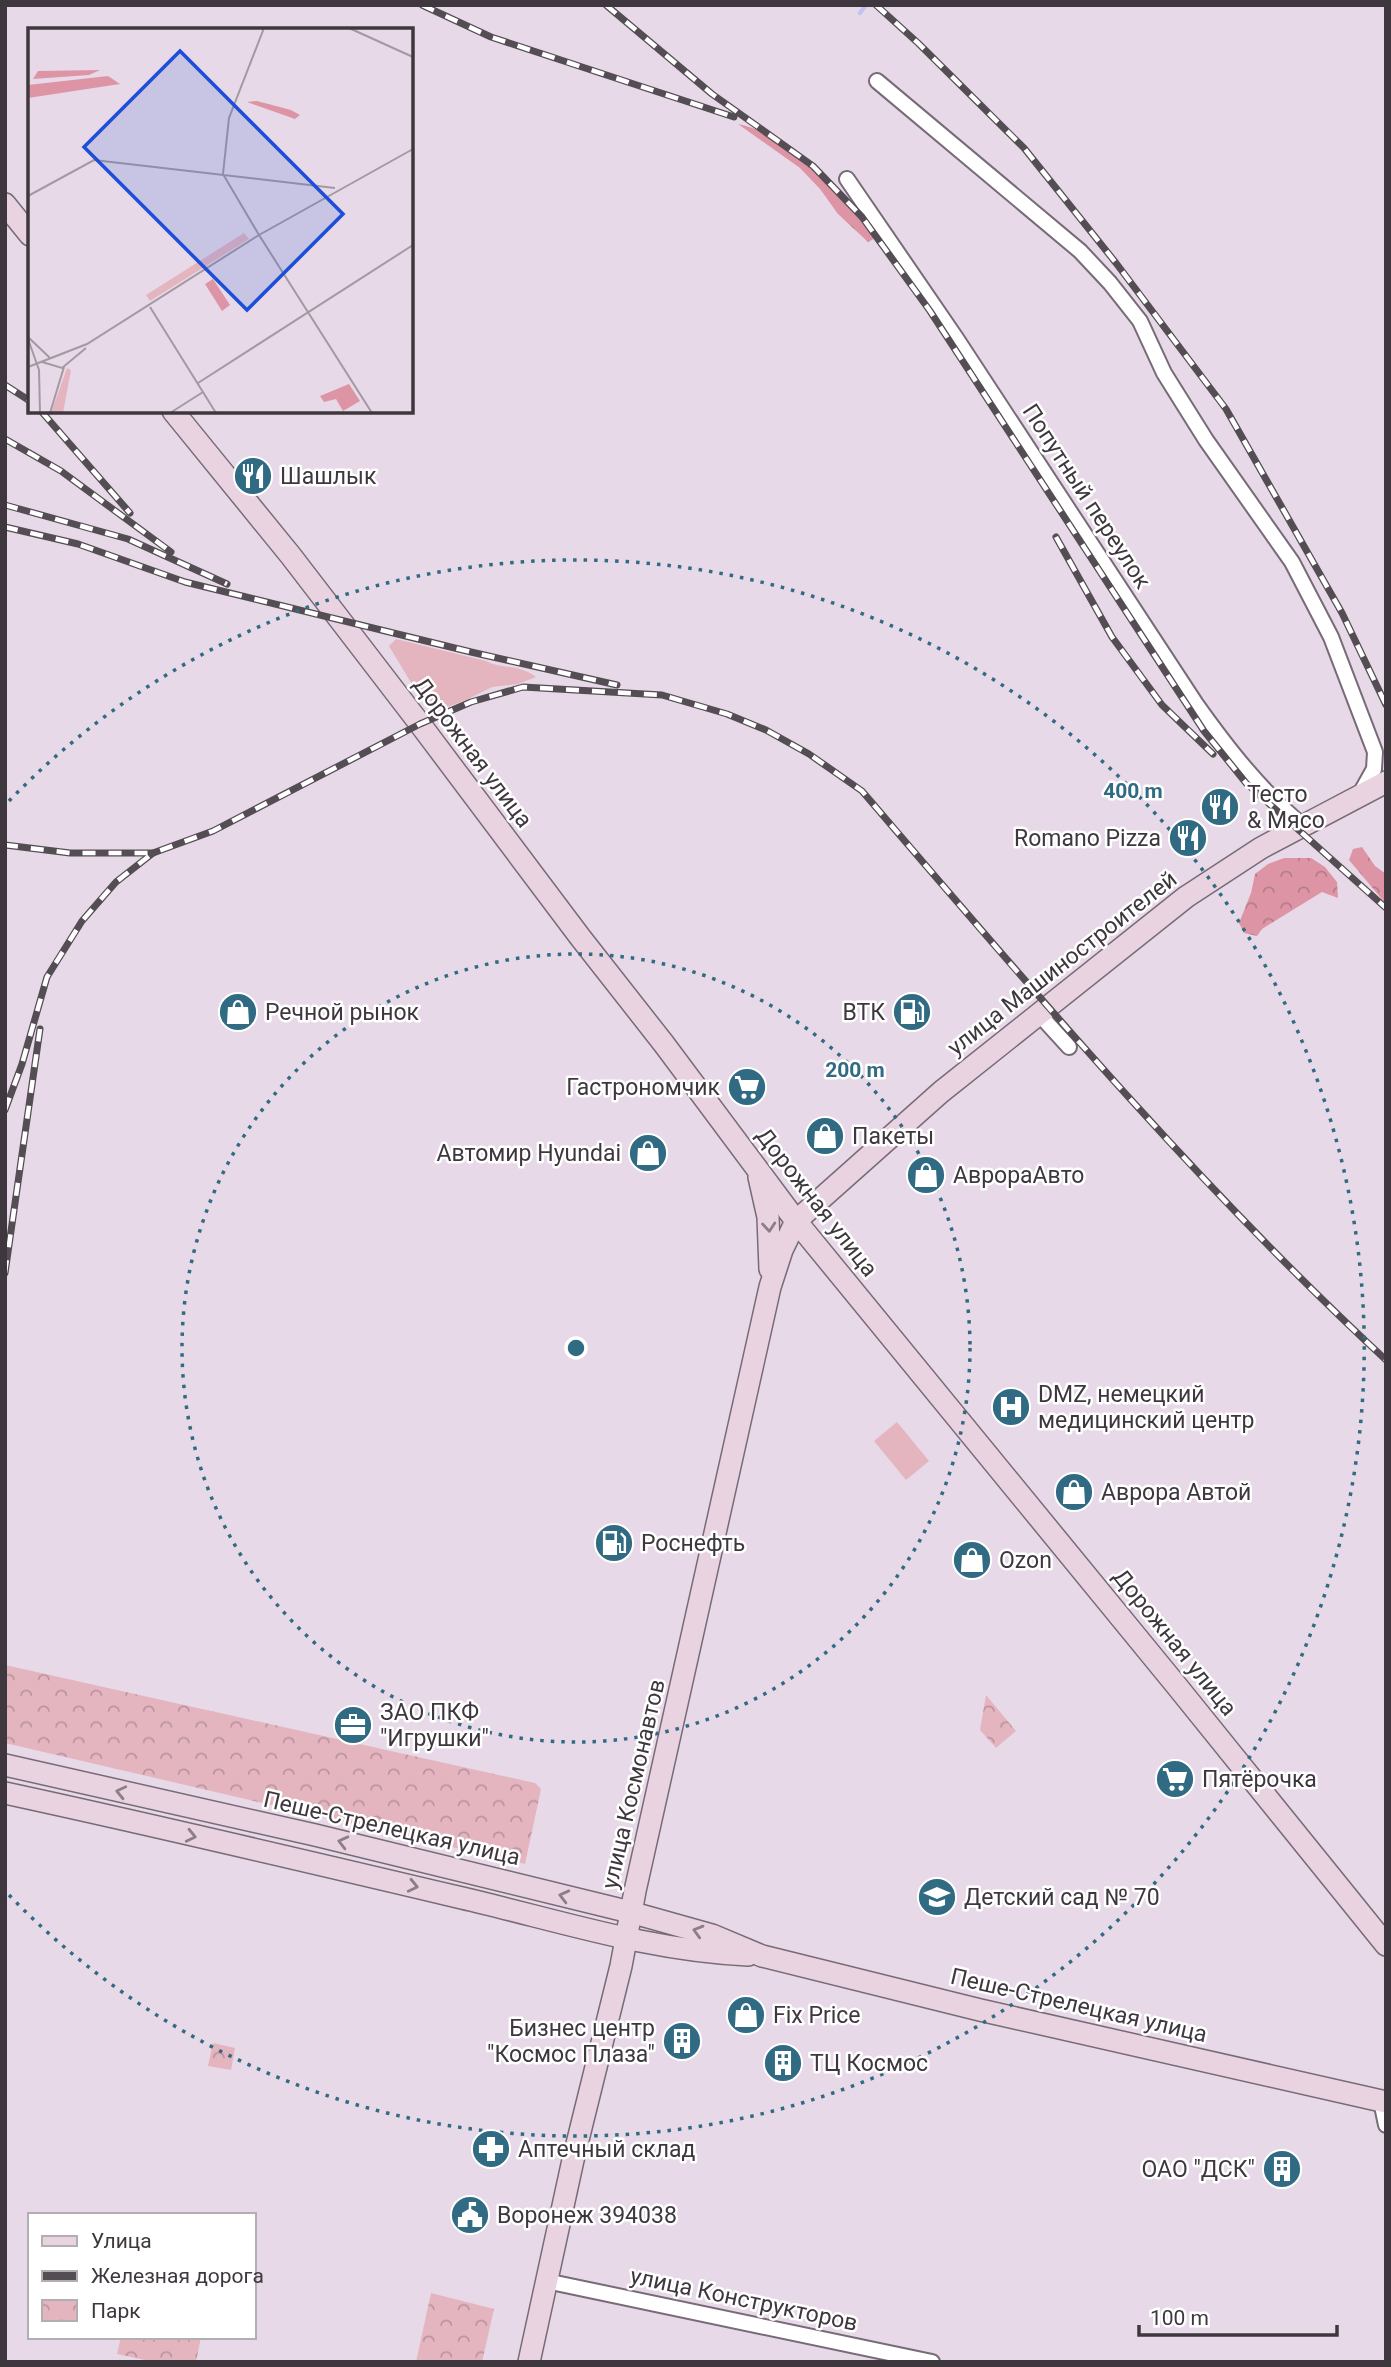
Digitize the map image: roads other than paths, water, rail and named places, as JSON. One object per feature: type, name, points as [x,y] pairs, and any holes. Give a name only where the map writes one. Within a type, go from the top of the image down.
[{"type":"street","points":[[877,82],[1080,251],[1111,283],[1140,321],[1164,373],[1206,440],[1292,562],[1331,637],[1376,752],[1374,769],[1359,795]]},
{"type":"street","name":"Попутный переулок","points":[[846,179],[956,338],[1195,704],[1237,760],[1274,802],[1303,826]]},
{"type":"street","points":[[5,204],[28,232]]},
{"type":"street","name":"Дорожная улица","points":[[175,413],[291,556],[796,1222],[1386,1945]]},
{"type":"street","name":"улица Машиностроителей","points":[[796,1222],[941,1092],[1185,897],[1261,848],[1386,782]]},
{"type":"street","points":[[1038,1013],[1069,1047]]},
{"type":"street","points":[[756,1168],[768,1217],[770,1287]]},
{"type":"street","name":"улица Космонавтов","points":[[529,2362],[770,1287],[782,1250],[796,1222]]},
{"type":"street","name":"Пеше-Стрелецкая улица","points":[[5,1765],[315,1835],[630,1912],[712,1935],[762,1956],[980,2010],[1383,2102]]},
{"type":"street","name":"Пеше-Стрелецкая улица","points":[[5,1793],[309,1861],[625,1939],[708,1954],[762,1956]]},
{"type":"street","points":[[1383,2102],[1386,2124]]},
{"type":"street","name":"улица Конструкторов","points":[[546,2281],[932,2362]]},
{"type":"waterway","points":[[860,13],[866,5]]},
{"type":"railway","points":[[422,5],[491,37],[734,117]]},
{"type":"railway","points":[[606,5],[712,94],[813,166],[862,217],[930,311],[1204,731],[1246,783],[1386,908]]},
{"type":"railway","points":[[876,5],[1024,148],[1116,263],[1226,409],[1342,613],[1386,705]]},
{"type":"railway","points":[[5,385],[28,400]]},
{"type":"railway","points":[[43,413],[130,513]]},
{"type":"railway","points":[[5,439],[61,471],[171,552]]},
{"type":"railway","points":[[5,505],[128,539],[227,584]]},
{"type":"railway","points":[[5,527],[78,544],[185,582],[617,685]]},
{"type":"railway","points":[[1056,537],[1112,637],[1162,705],[1213,754]]},
{"type":"railway","points":[[5,1110],[22,1064],[47,977],[82,921],[116,882],[153,853],[213,831],[420,724],[471,702],[523,687],[662,695],[727,714],[766,730],[809,754],[862,791],[1052,1011],[1181,1155],[1248,1225],[1386,1360]]},
{"type":"railway","points":[[5,845],[70,853],[153,853]]},
{"type":"railway","points":[[5,1273],[40,1029]]},
{"type":"place","name":"Шашлык","points":[[253,476]]},
{"type":"place","name":"Тесто & Мясо","points":[[1220,807]]},
{"type":"place","name":"Romano Pizza","points":[[1188,838]]},
{"type":"place","name":"Речной рынок","points":[[238,1012]]},
{"type":"place","name":"ВТК","points":[[912,1012]]},
{"type":"place","name":"Гастрономчик","points":[[747,1087]]},
{"type":"place","name":"Пакеты","points":[[825,1136]]},
{"type":"place","name":"Автомир Hyundai","points":[[648,1153]]},
{"type":"place","name":"АврораАвто","points":[[926,1175]]},
{"type":"place","name":"DMZ, немецкий медицинский центр","points":[[1011,1407]]},
{"type":"place","name":"Аврора Автой","points":[[1074,1492]]},
{"type":"place","name":"Роснефть","points":[[614,1543]]},
{"type":"place","name":"Ozon","points":[[972,1560]]},
{"type":"place","name":"ЗАО ПКФ \"Игрушки\"","points":[[353,1725]]},
{"type":"place","name":"Пятёрочка","points":[[1175,1779]]},
{"type":"place","name":"Детский сад № 70","points":[[937,1897]]},
{"type":"place","name":"Fix Price","points":[[746,2015]]},
{"type":"place","name":"Бизнес центр \"Космос Плаза\"","points":[[682,2041]]},
{"type":"place","name":"ТЦ Космос","points":[[783,2063]]},
{"type":"place","name":"Аптечный склад","points":[[491,2149]]},
{"type":"place","name":"ОАО \"ДСК\"","points":[[1282,2169]]},
{"type":"place","name":"Воронеж 394038","points":[[470,2215]]}]
